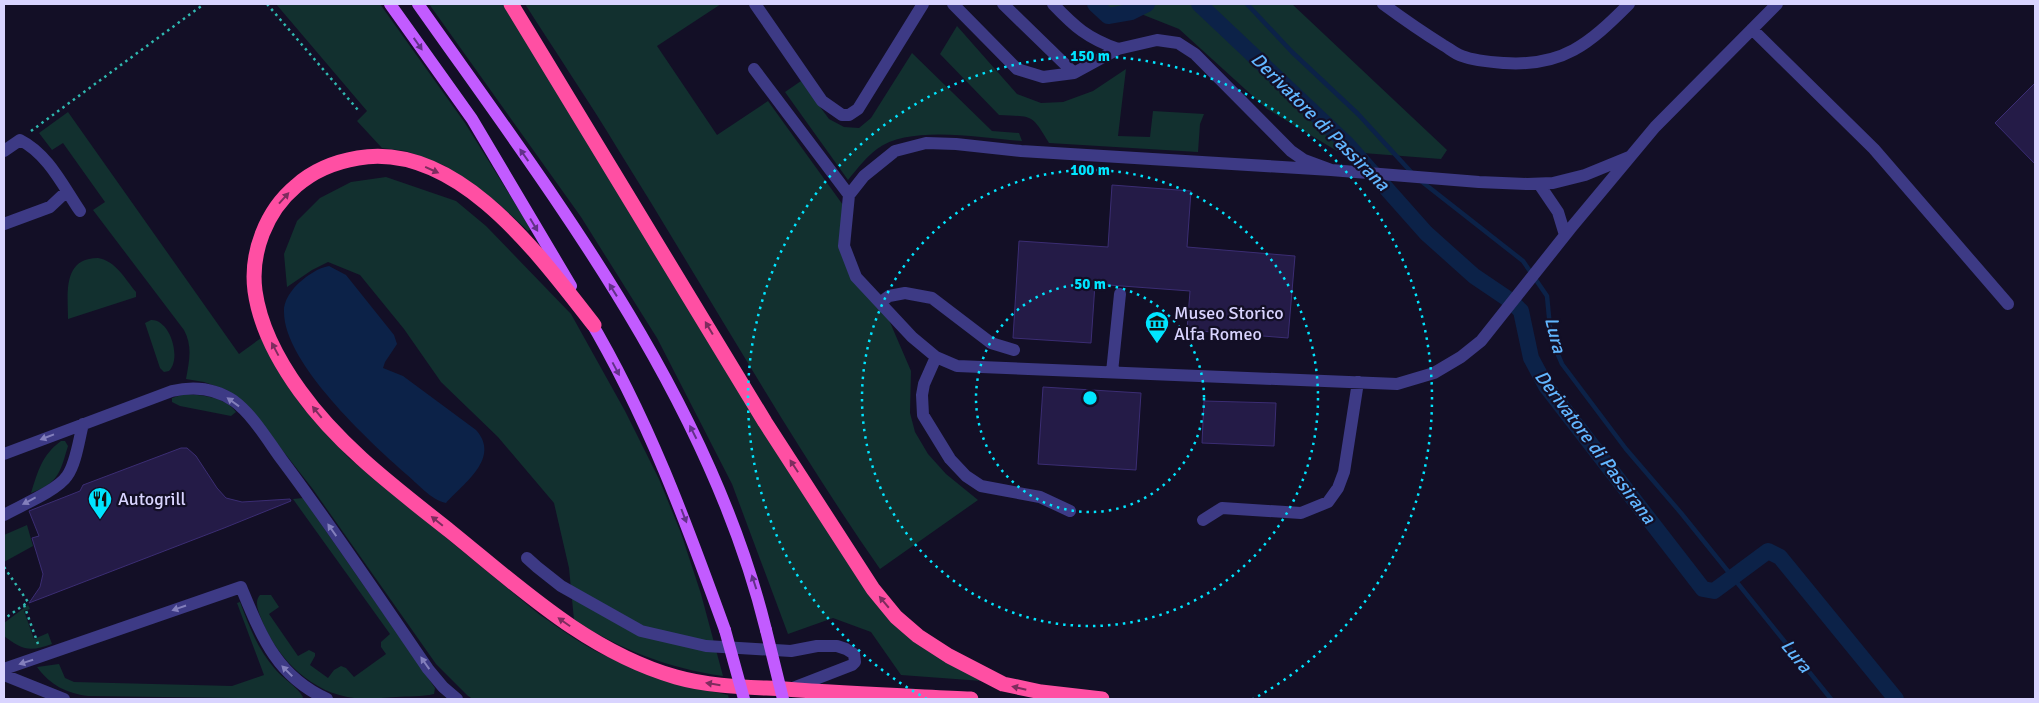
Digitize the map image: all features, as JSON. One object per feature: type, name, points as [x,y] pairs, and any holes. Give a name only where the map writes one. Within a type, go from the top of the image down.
[{"type":"highway","points":[[511,4],[766,422],[873,589],[890,610],[918,636],[949,656],[1003,684],[1040,692],[1102,699]]},
{"type":"highway","points":[[594,326],[520,234],[479,198],[453,179],[430,168],[388,156],[371,156],[331,164],[314,172],[294,187],[277,205],[266,224],[255,262],[255,289],[261,317],[270,339],[300,391],[322,419],[347,446],[391,484],[530,596],[587,637],[618,654],[674,676],[723,685],[785,694],[971,699]]},
{"type":"main road","points":[[390,4],[472,119],[594,326],[647,428],[684,515],[725,630],[744,699]]},
{"type":"main road","points":[[418,4],[563,210],[630,318],[675,397],[711,470],[741,542],[785,694]]},
{"type":"street","points":[[755,4],[822,101],[842,116],[849,115],[858,109],[923,4]]},
{"type":"street","points":[[953,4],[1018,69],[1043,77],[1074,73],[1118,49],[1157,40],[1178,43],[1195,54],[1291,150],[1304,160],[1331,170]]},
{"type":"street","points":[[1003,4],[1074,73]]},
{"type":"street","points":[[1053,4],[1077,29],[1098,42],[1118,49]]},
{"type":"street","points":[[1383,4],[1415,28],[1461,56],[1492,62],[1526,64],[1553,60],[1582,46],[1607,26],[1629,4]]},
{"type":"street","points":[[1634,155],[1585,175],[1540,184],[1449,180],[1331,170],[1021,151],[956,144],[926,143],[895,151],[864,176],[849,195],[844,246],[856,277],[912,337],[936,357],[957,366],[1397,384],[1434,373],[1461,357],[1492,329],[1565,235],[1634,155],[1655,127],[1777,4]]},
{"type":"street","points":[[1752,29],[1874,149],[2008,304]]},
{"type":"street","points":[[754,69],[849,195]]},
{"type":"street","points":[[4,151],[20,140],[41,153],[80,211]]},
{"type":"street","points":[[1540,184],[1558,212],[1565,235]]},
{"type":"street","points":[[4,224],[50,207],[66,191]]},
{"type":"street","points":[[881,302],[888,296],[905,293],[932,298],[991,343],[1014,350]]},
{"type":"street","points":[[1112,372],[1120,294]]},
{"type":"street","points":[[936,357],[924,384],[922,395],[923,415],[950,459],[966,476],[981,486],[1040,496],[1070,511]]},
{"type":"street","points":[[1203,520],[1222,508],[1300,513],[1328,502],[1338,488],[1344,472],[1358,382]]},
{"type":"street","points":[[4,454],[183,388],[216,392],[234,402],[255,424],[296,478],[428,669],[443,687],[457,699]]},
{"type":"street","points":[[4,515],[64,481],[70,470],[83,424]]},
{"type":"street","points":[[527,558],[561,586],[641,631],[706,646],[791,650],[817,646],[837,646],[846,648],[854,654],[856,662],[852,665],[785,694]]},
{"type":"street","points":[[4,669],[241,586],[261,634],[276,659],[295,679],[316,694],[327,699]]},
{"type":"street","points":[[4,675],[64,699]]},
{"type":"path","points":[[20,140],[204,4]]},
{"type":"path","points":[[267,4],[358,110]]},
{"type":"path","points":[[4,567],[28,602],[4,620]]},
{"type":"green space","points":[[276,4],[380,4],[465,123],[531,229],[528,231],[498,203],[445,166],[406,151],[382,148],[357,121],[367,111]]},
{"type":"green space","points":[[429,4],[503,4],[760,425],[868,593],[996,682],[901,675],[871,632],[833,618],[788,634],[732,484],[657,338],[581,217]]},
{"type":"green space","points":[[525,4],[721,4],[657,46],[717,135],[768,101],[843,205],[841,247],[886,313],[911,371],[910,413],[915,432],[928,454],[946,474],[978,500],[880,569],[812,466],[608,132]]},
{"type":"green space","points":[[1094,4],[1292,4],[1447,150],[1441,159],[1337,151],[1267,109],[1179,29],[1131,10],[1100,8]]},
{"type":"green space","points":[[957,26],[1017,94],[1041,103],[1063,102],[1093,91],[1126,69],[1118,136],[1150,137],[1153,111],[1204,114],[1200,124],[1198,152],[1049,143],[1038,126],[1030,118],[999,115],[940,54]]},
{"type":"green space","points":[[912,53],[992,131],[1019,133],[1022,141],[947,135],[908,137],[891,141],[877,149],[865,159],[848,180],[785,92],[801,81],[829,119],[844,127],[859,128],[871,118]]},
{"type":"green space","points":[[68,112],[239,354],[261,338],[303,408],[349,458],[540,615],[581,642],[597,652],[636,668],[728,695],[729,699],[473,699],[468,696],[436,664],[312,488],[247,405],[227,390],[204,382],[186,379],[189,361],[189,342],[184,330],[93,210],[105,202],[63,143],[52,150],[39,133]]},
{"type":"green space","points":[[386,177],[456,201],[486,226],[571,314],[625,411],[659,479],[681,533],[701,594],[723,676],[702,673],[664,663],[627,649],[574,620],[569,568],[554,503],[498,437],[441,382],[404,329],[360,275],[328,262],[287,287],[284,254],[297,221],[320,198],[351,182]]},
{"type":"green space","points":[[98,258],[110,263],[120,271],[136,292],[136,297],[68,319],[68,289],[73,271],[78,264],[86,260]]},
{"type":"green space","points":[[151,320],[158,321],[164,326],[172,340],[174,357],[173,365],[169,371],[164,372],[160,368],[145,323]]},
{"type":"green space","points":[[185,394],[206,396],[220,400],[236,412],[231,416],[180,406],[172,402],[172,398]]},
{"type":"green space","points":[[61,441],[65,441],[68,446],[57,476],[47,485],[31,493],[45,458]]},
{"type":"green space","points":[[303,498],[435,688],[434,694],[370,698],[354,698],[339,695],[311,682],[288,662],[278,650],[259,612],[257,601],[260,595],[271,595],[279,607],[269,614],[298,656],[309,650],[315,653],[310,665],[328,678],[334,670],[341,666],[346,668],[354,677],[386,654],[381,647],[381,642],[390,634],[293,499]]},
{"type":"green space","points":[[27,525],[33,546],[4,562],[4,535]]},
{"type":"green space","points":[[240,602],[259,646],[269,662],[278,673],[294,686],[303,697],[302,699],[88,696],[73,693],[59,687],[47,679],[37,667],[59,664],[65,678],[74,682],[232,686],[264,675],[237,603]]},
{"type":"green space","points":[[28,605],[30,609],[24,611],[34,639],[48,633],[52,644],[32,649],[26,648],[21,647],[4,636],[4,623]]},
{"type":"water","points":[[329,266],[346,275],[394,335],[397,344],[383,368],[403,376],[476,430],[483,440],[482,460],[477,469],[446,503],[424,491],[351,422],[313,377],[298,354],[288,332],[284,312],[285,304],[291,292],[300,282],[313,272]]},
{"type":"building","points":[[2035,83],[2035,164],[1995,123]]},
{"type":"building","points":[[1112,185],[1191,191],[1187,247],[1295,256],[1288,338],[1187,330],[1190,291],[1095,284],[1091,343],[1013,338],[1019,241],[1108,247]]},
{"type":"building","points":[[1043,387],[1141,393],[1136,470],[1038,464]]},
{"type":"building","points":[[1204,401],[1276,403],[1274,446],[1202,443]]},
{"type":"building","points":[[181,448],[187,448],[196,456],[217,488],[226,498],[242,502],[290,499],[291,501],[29,603],[40,587],[43,574],[32,538],[39,536],[29,511],[80,491],[83,485]]},
{"type":"waterway","name":"Derivatore di Passirana","points":[[1095,4],[1108,16],[1131,12],[1147,4]]},
{"type":"waterway","name":"Derivatore di Passirana","points":[[1199,4],[1347,144],[1426,233],[1474,276],[1511,301],[1521,311],[1531,358],[1546,386],[1703,589],[1714,591],[1768,551],[1780,557],[1896,699]]},
{"type":"waterway","name":"Lura","points":[[1247,4],[1292,52],[1358,114],[1412,173]]},
{"type":"waterway","name":"Lura","points":[[1421,181],[1523,261],[1547,296],[1551,338],[1562,364],[1626,449],[1681,513],[1831,699]]},
{"type":"place","name":"Museo Storico Alfa Romeo","points":[[1157,344]]},
{"type":"place","name":"Autogrill","points":[[100,520]]}]
